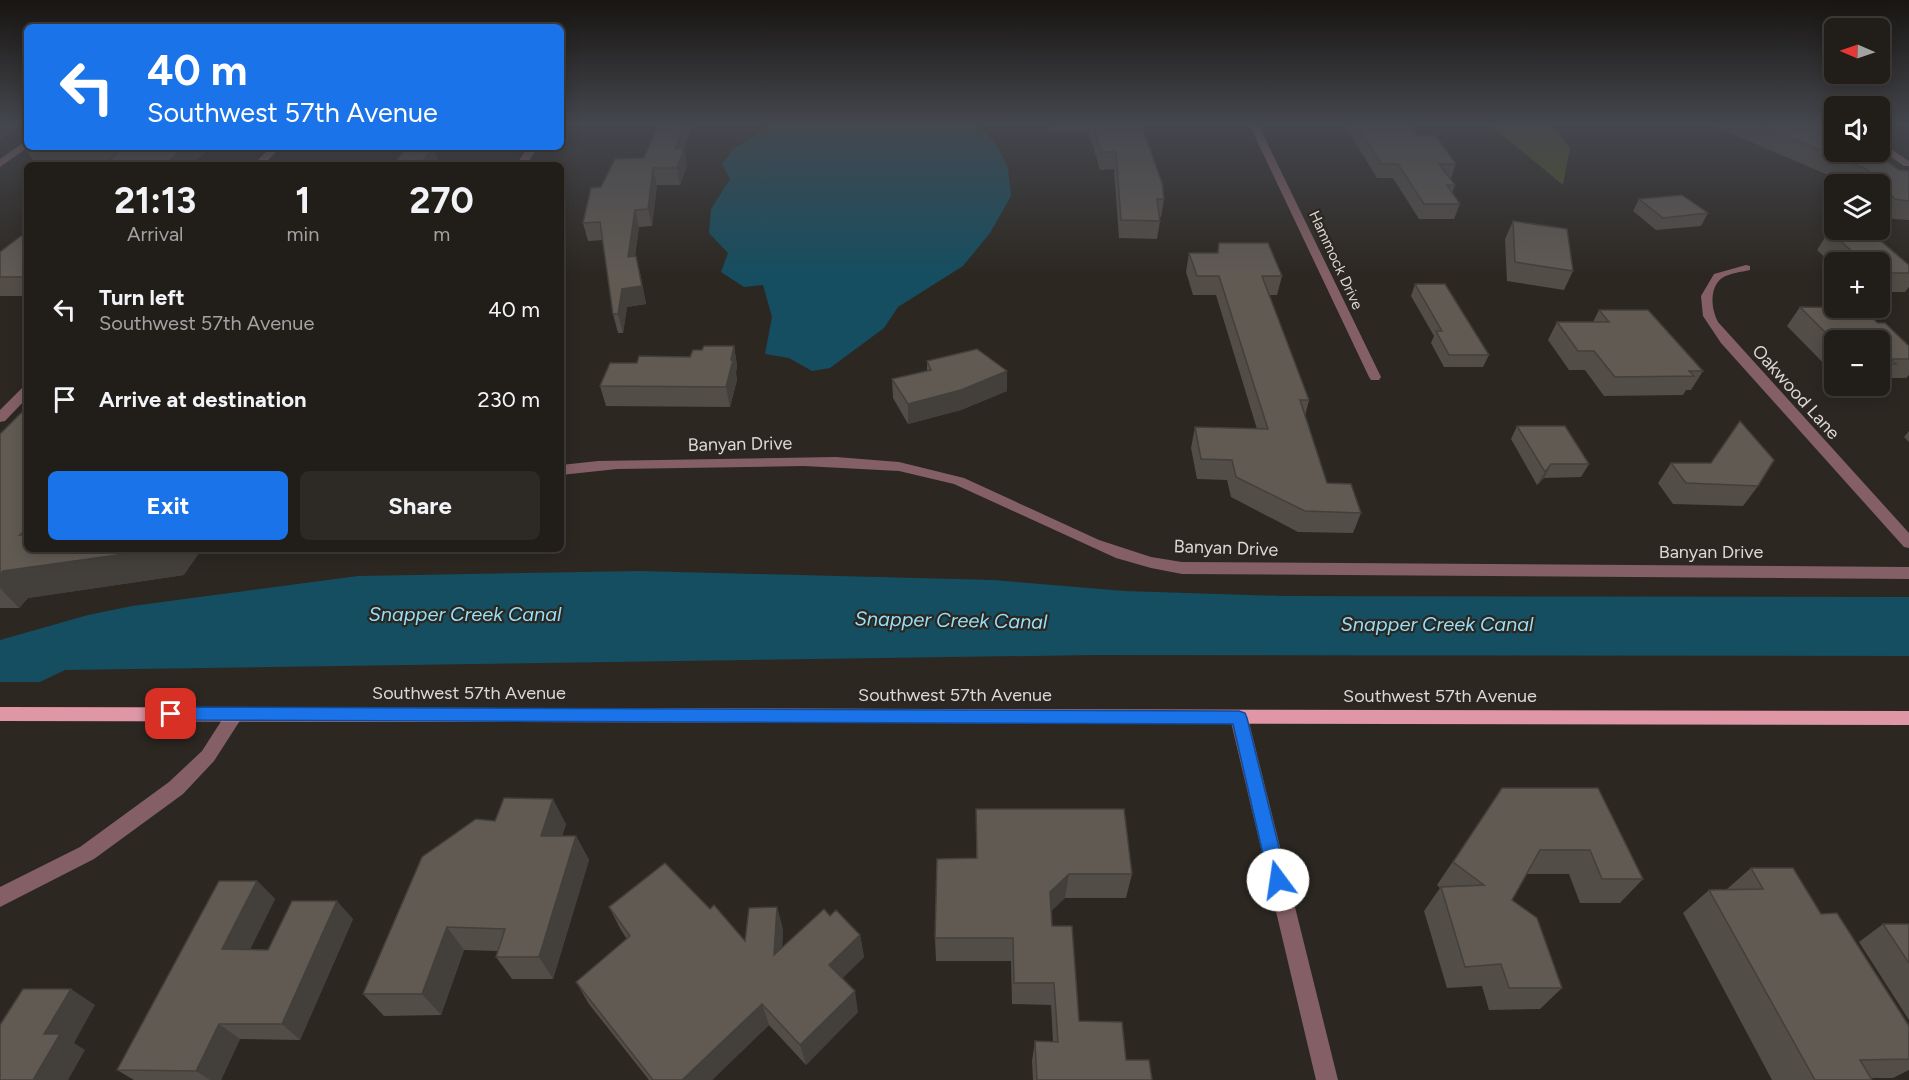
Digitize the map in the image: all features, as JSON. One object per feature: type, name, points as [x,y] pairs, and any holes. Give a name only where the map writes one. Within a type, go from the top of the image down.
[{"type":"main road","name":"Southwest 57th Avenue","points":[[0,714],[1909,718]]},
{"type":"street","name":"Hammock Drive","points":[[1277,174],[1375,377]]},
{"type":"street","name":"Oakwood Lane","points":[[1746,268],[1726,272],[1714,280],[1705,305],[1709,318],[1725,340],[1909,543]]},
{"type":"street","points":[[0,417],[24,394]]},
{"type":"street","name":"Banyan Drive","points":[[564,470],[597,466],[661,465],[851,463],[890,466],[957,480],[1016,506],[1070,535],[1098,546],[1140,560],[1182,568],[1909,573]]},
{"type":"street","points":[[0,897],[87,852],[169,794],[196,771],[236,714]]},
{"type":"street","points":[[1239,718],[1327,1080]]},
{"type":"green space","points":[[1550,174],[1565,174],[1563,185]]},
{"type":"water","points":[[728,174],[1009,174],[1011,196],[990,233],[963,266],[898,307],[884,328],[830,368],[812,371],[789,358],[765,354],[772,317],[763,285],[744,287],[721,272],[728,253],[709,233],[711,209],[730,179]]},
{"type":"water","name":"Snapper Creek Canal","points":[[640,571],[993,580],[1125,591],[1282,596],[1909,597],[1909,656],[1094,655],[65,670],[0,701],[0,640],[88,615],[132,606],[358,576]]},
{"type":"pier","points":[[0,682],[48,682],[0,704]]},
{"type":"building","points":[[607,174],[652,174],[648,209],[635,210],[628,257],[636,256],[642,286],[622,289],[618,314],[613,314],[600,222],[583,223],[591,188],[601,187]]},
{"type":"building","points":[[1118,174],[1159,174],[1164,199],[1157,199],[1160,221],[1121,220]]},
{"type":"building","points":[[1405,174],[1447,174],[1455,185],[1447,185],[1460,204],[1424,204]]},
{"type":"building","points":[[1890,174],[1909,174],[1909,201],[1895,199],[1890,194]]},
{"type":"building","points":[[1682,195],[1708,213],[1663,218],[1639,199]]},
{"type":"building","points":[[1513,221],[1567,229],[1573,271],[1515,262]]},
{"type":"building","points":[[24,236],[24,277],[0,277],[0,252]]},
{"type":"building","points":[[1839,240],[1880,240],[1909,265],[1909,273],[1890,273],[1890,252],[1853,252]]},
{"type":"building","points":[[1219,243],[1268,243],[1282,276],[1262,276],[1309,400],[1300,400],[1327,483],[1351,484],[1361,513],[1305,511],[1236,477],[1232,460],[1201,459],[1195,427],[1268,429],[1219,276],[1197,276],[1189,253],[1218,253]]},
{"type":"building","points":[[1415,284],[1445,284],[1489,355],[1449,355],[1436,331],[1442,331]]},
{"type":"building","points":[[1800,307],[1824,307],[1824,318],[1872,318],[1878,323],[1885,323],[1909,346],[1909,359],[1890,359],[1890,330],[1824,331]]},
{"type":"building","points":[[1599,310],[1648,310],[1703,371],[1689,371],[1694,376],[1615,377],[1594,351],[1578,351],[1557,322],[1609,322]]},
{"type":"building","points":[[704,346],[734,346],[726,387],[600,386],[610,363],[637,363],[639,356],[690,357],[693,350],[702,350]]},
{"type":"building","points":[[977,349],[1007,371],[961,390],[908,404],[892,379],[931,370],[927,361]]},
{"type":"building","points":[[24,410],[24,531],[20,535],[24,534],[24,552],[139,552],[3,571],[0,575],[0,434]]},
{"type":"building","points":[[1740,421],[1774,460],[1758,486],[1686,483],[1671,463],[1711,463]]},
{"type":"building","points":[[1517,426],[1565,426],[1589,464],[1551,464],[1545,472]]},
{"type":"building","points":[[1502,788],[1598,788],[1643,879],[1602,879],[1590,850],[1540,850],[1512,900],[1537,918],[1562,988],[1509,988],[1501,964],[1465,967],[1441,887],[1484,885],[1453,862]]},
{"type":"building","points":[[504,798],[553,799],[541,836],[576,836],[539,957],[496,957],[505,929],[447,927],[422,994],[363,994],[422,857],[476,819],[495,821]]},
{"type":"building","points":[[976,809],[1124,809],[1132,874],[1069,874],[1050,892],[1052,926],[1072,926],[1079,1021],[1122,1022],[1126,1060],[1149,1060],[1152,1080],[1037,1080],[1035,1041],[1058,1042],[1054,983],[1014,983],[1013,938],[935,938],[937,859],[977,858]]},
{"type":"building","points":[[665,863],[710,909],[714,905],[745,941],[749,908],[777,907],[774,955],[824,909],[830,916],[836,910],[860,935],[829,965],[855,991],[800,1045],[762,1004],[682,1080],[653,1080],[576,982],[630,936],[609,907]]},
{"type":"building","points":[[1751,868],[1793,868],[1821,914],[1837,913],[1909,1026],[1909,1059],[1860,1060],[1872,1080],[1815,1080],[1709,890],[1763,889]]},
{"type":"building","points":[[219,881],[257,881],[222,949],[268,950],[292,901],[337,901],[282,1024],[219,1024],[196,1071],[117,1070]]},
{"type":"building","points":[[1883,924],[1909,924],[1909,963]]},
{"type":"building","points":[[23,989],[71,989],[44,1034],[60,1034],[33,1080],[0,1080],[0,1025]]},
{"type":"route","points":[[171,714],[1239,718],[1278,880]]}]
